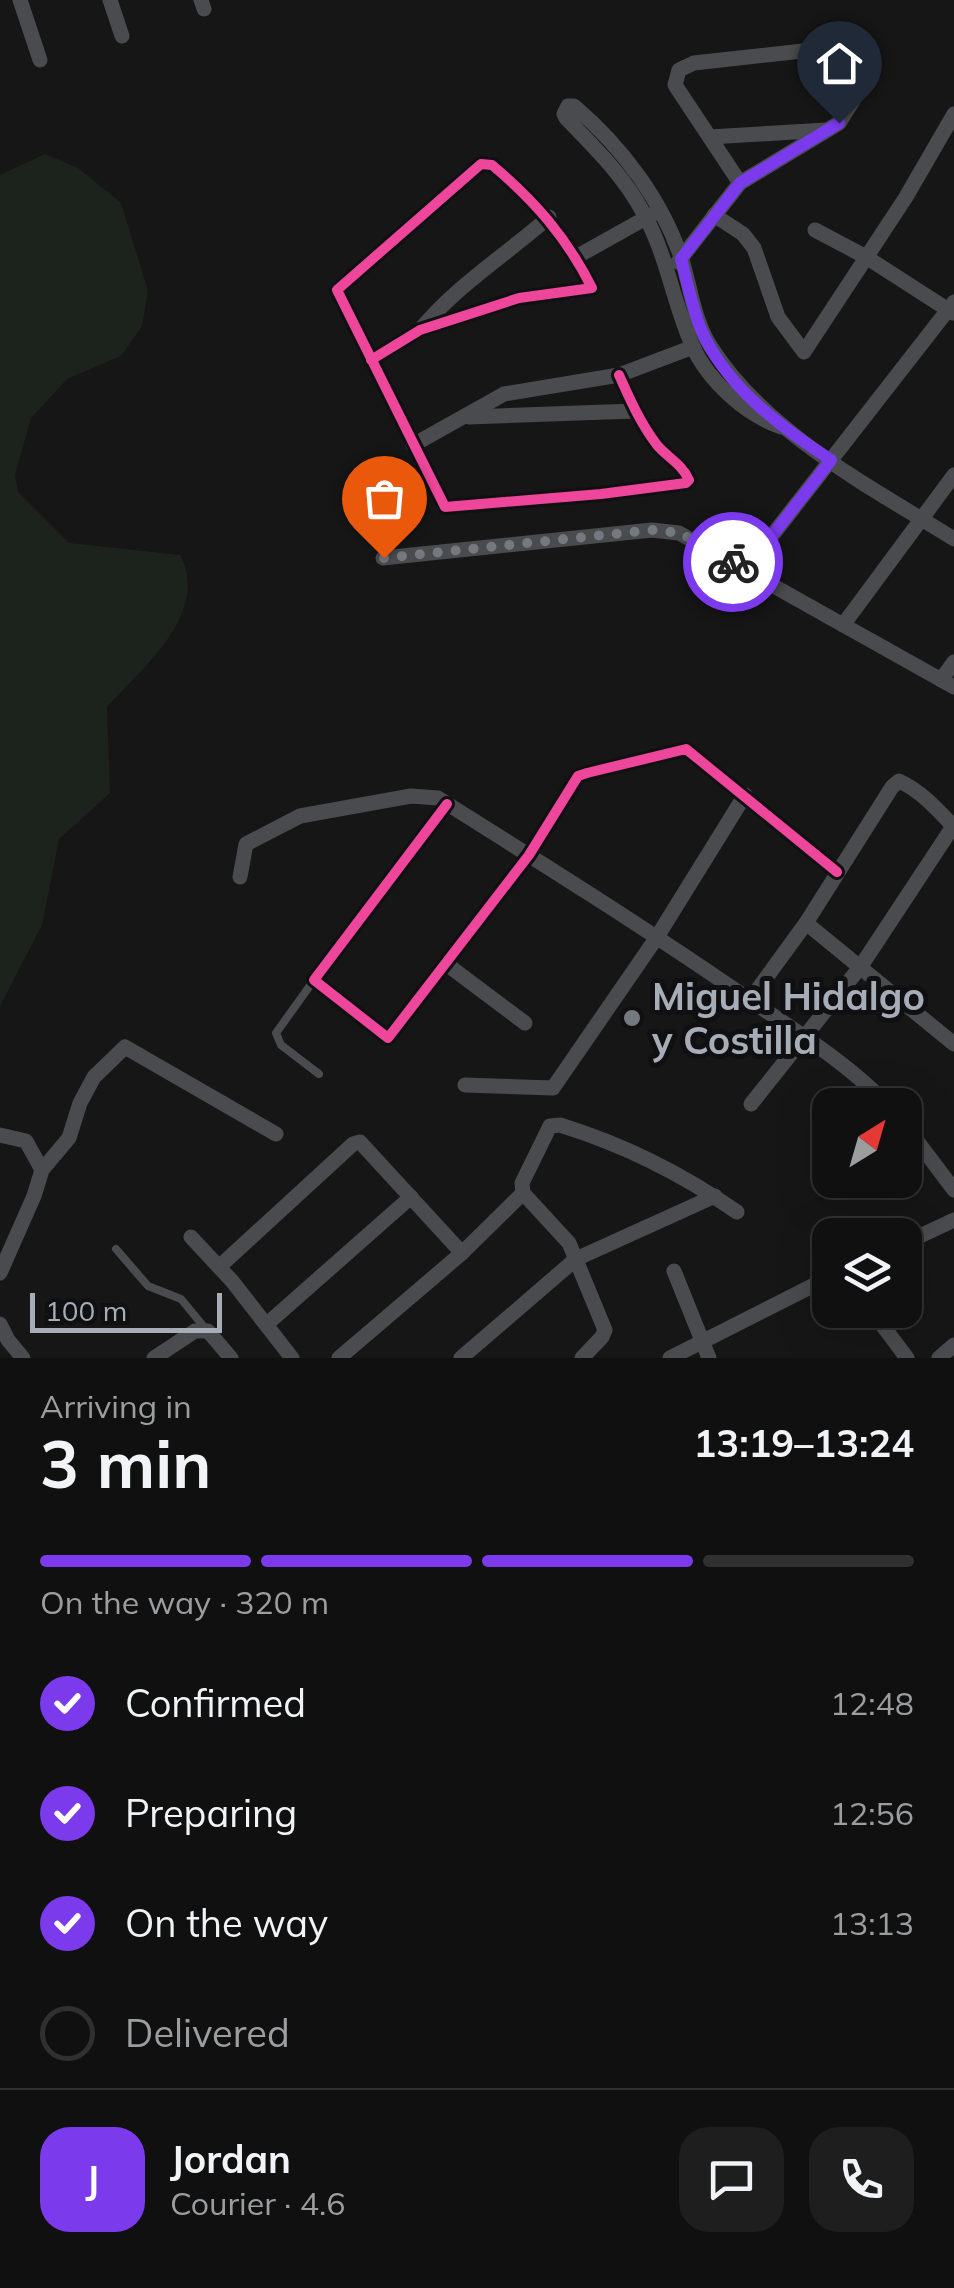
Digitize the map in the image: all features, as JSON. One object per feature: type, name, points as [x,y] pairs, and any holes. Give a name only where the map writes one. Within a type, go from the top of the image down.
[{"type":"street","points":[[20,0],[40,60]]},
{"type":"street","points":[[110,0],[122,36]]},
{"type":"street","points":[[669,274],[740,183],[778,157],[830,130],[848,110],[864,84],[866,44],[694,63],[679,70],[674,85],[740,183]]},
{"type":"street","points":[[781,427],[755,418],[728,394],[693,347],[654,213],[566,118],[568,106],[574,106],[590,119],[629,162],[681,259],[710,346],[740,386],[781,427],[954,540]]},
{"type":"street","points":[[714,215],[743,234],[754,248],[778,317],[804,352],[906,197],[954,114]]},
{"type":"street","points":[[710,137],[830,130]]},
{"type":"street","points":[[371,360],[420,330],[520,298],[592,288],[548,218],[492,164],[481,164],[337,290],[371,360],[445,507],[686,483],[684,470],[658,446],[635,411],[619,374]]},
{"type":"street","points":[[576,257],[654,213]]},
{"type":"street","points":[[420,330],[444,301],[548,218]]},
{"type":"street","points":[[746,569],[952,309],[815,230]]},
{"type":"street","points":[[413,444],[504,394],[619,374],[693,347]]},
{"type":"street","points":[[467,417],[635,411]]},
{"type":"street","points":[[843,625],[954,476]]},
{"type":"street","points":[[384,558],[652,530],[690,538],[948,683],[954,662]]},
{"type":"street","points":[[447,804],[314,980],[388,1038],[529,855],[578,776],[686,748],[838,872]]},
{"type":"street","points":[[750,1000],[806,923],[892,787],[899,782],[932,804],[954,826],[861,966],[751,1104]]},
{"type":"street","points":[[240,877],[246,844],[300,816],[430,795],[657,936],[806,1036],[871,1088]]},
{"type":"street","points":[[465,1086],[553,1088],[657,936],[745,795]]},
{"type":"street","points":[[806,923],[954,1044]]},
{"type":"street","points":[[445,964],[525,1023]]},
{"type":"street","points":[[0,1273],[42,1170],[69,1138],[80,1103],[94,1077],[125,1047],[276,1134]]},
{"type":"street","points":[[582,1358],[602,1338],[604,1330],[568,1242],[523,1193],[522,1182],[550,1126],[560,1125],[618,1143],[737,1212]]},
{"type":"street","points":[[0,1135],[26,1140],[42,1170]]},
{"type":"street","points":[[220,1266],[360,1142],[462,1253]]},
{"type":"street","points":[[922,1147],[954,1190]]},
{"type":"street","points":[[339,1358],[360,1352],[523,1193]]},
{"type":"street","points":[[460,1358],[576,1259],[715,1196]]},
{"type":"street","points":[[267,1324],[411,1197]]},
{"type":"street","points":[[922,1236],[952,1224]]},
{"type":"street","points":[[191,1238],[220,1266],[292,1358]]},
{"type":"street","points":[[674,1271],[709,1358]]},
{"type":"street","points":[[670,1358],[812,1286]]},
{"type":"street","points":[[0,1324],[23,1358]]},
{"type":"street","points":[[884,1328],[907,1358]]},
{"type":"street","points":[[154,1358],[195,1331],[208,1331],[230,1358]]},
{"type":"street","points":[[939,1358],[954,1345]]},
{"type":"lane","points":[[314,980],[276,1033],[281,1045],[318,1074]]},
{"type":"lane","points":[[116,1249],[148,1286],[180,1299],[208,1331]]},
{"type":"shaded area","points":[[45,154],[78,168],[121,203],[148,291],[142,326],[121,356],[67,379],[31,418],[15,475],[18,492],[69,543],[180,555],[187,577],[187,598],[168,638],[107,707],[110,793],[59,839],[42,925],[0,1006],[0,175]]},
{"type":"cycle path","points":[[371,360],[420,330],[519,298],[592,288],[561,237],[536,207],[492,165],[481,164],[337,290],[445,507],[686,483],[689,480],[683,470],[645,428],[619,375]]},
{"type":"cycle path","points":[[447,804],[314,980],[388,1038],[529,855],[578,776],[686,749],[837,872]]},
{"type":"way so far","points":[[384,558],[652,530],[680,533],[733,562]]},
{"type":"place","name":"Miguel Hidalgo y Costilla","points":[[632,1018]]},
{"type":"route","points":[[733,562],[746,569],[831,460],[781,427],[740,386],[710,346],[693,305],[681,259],[740,183],[839,123]]}]
